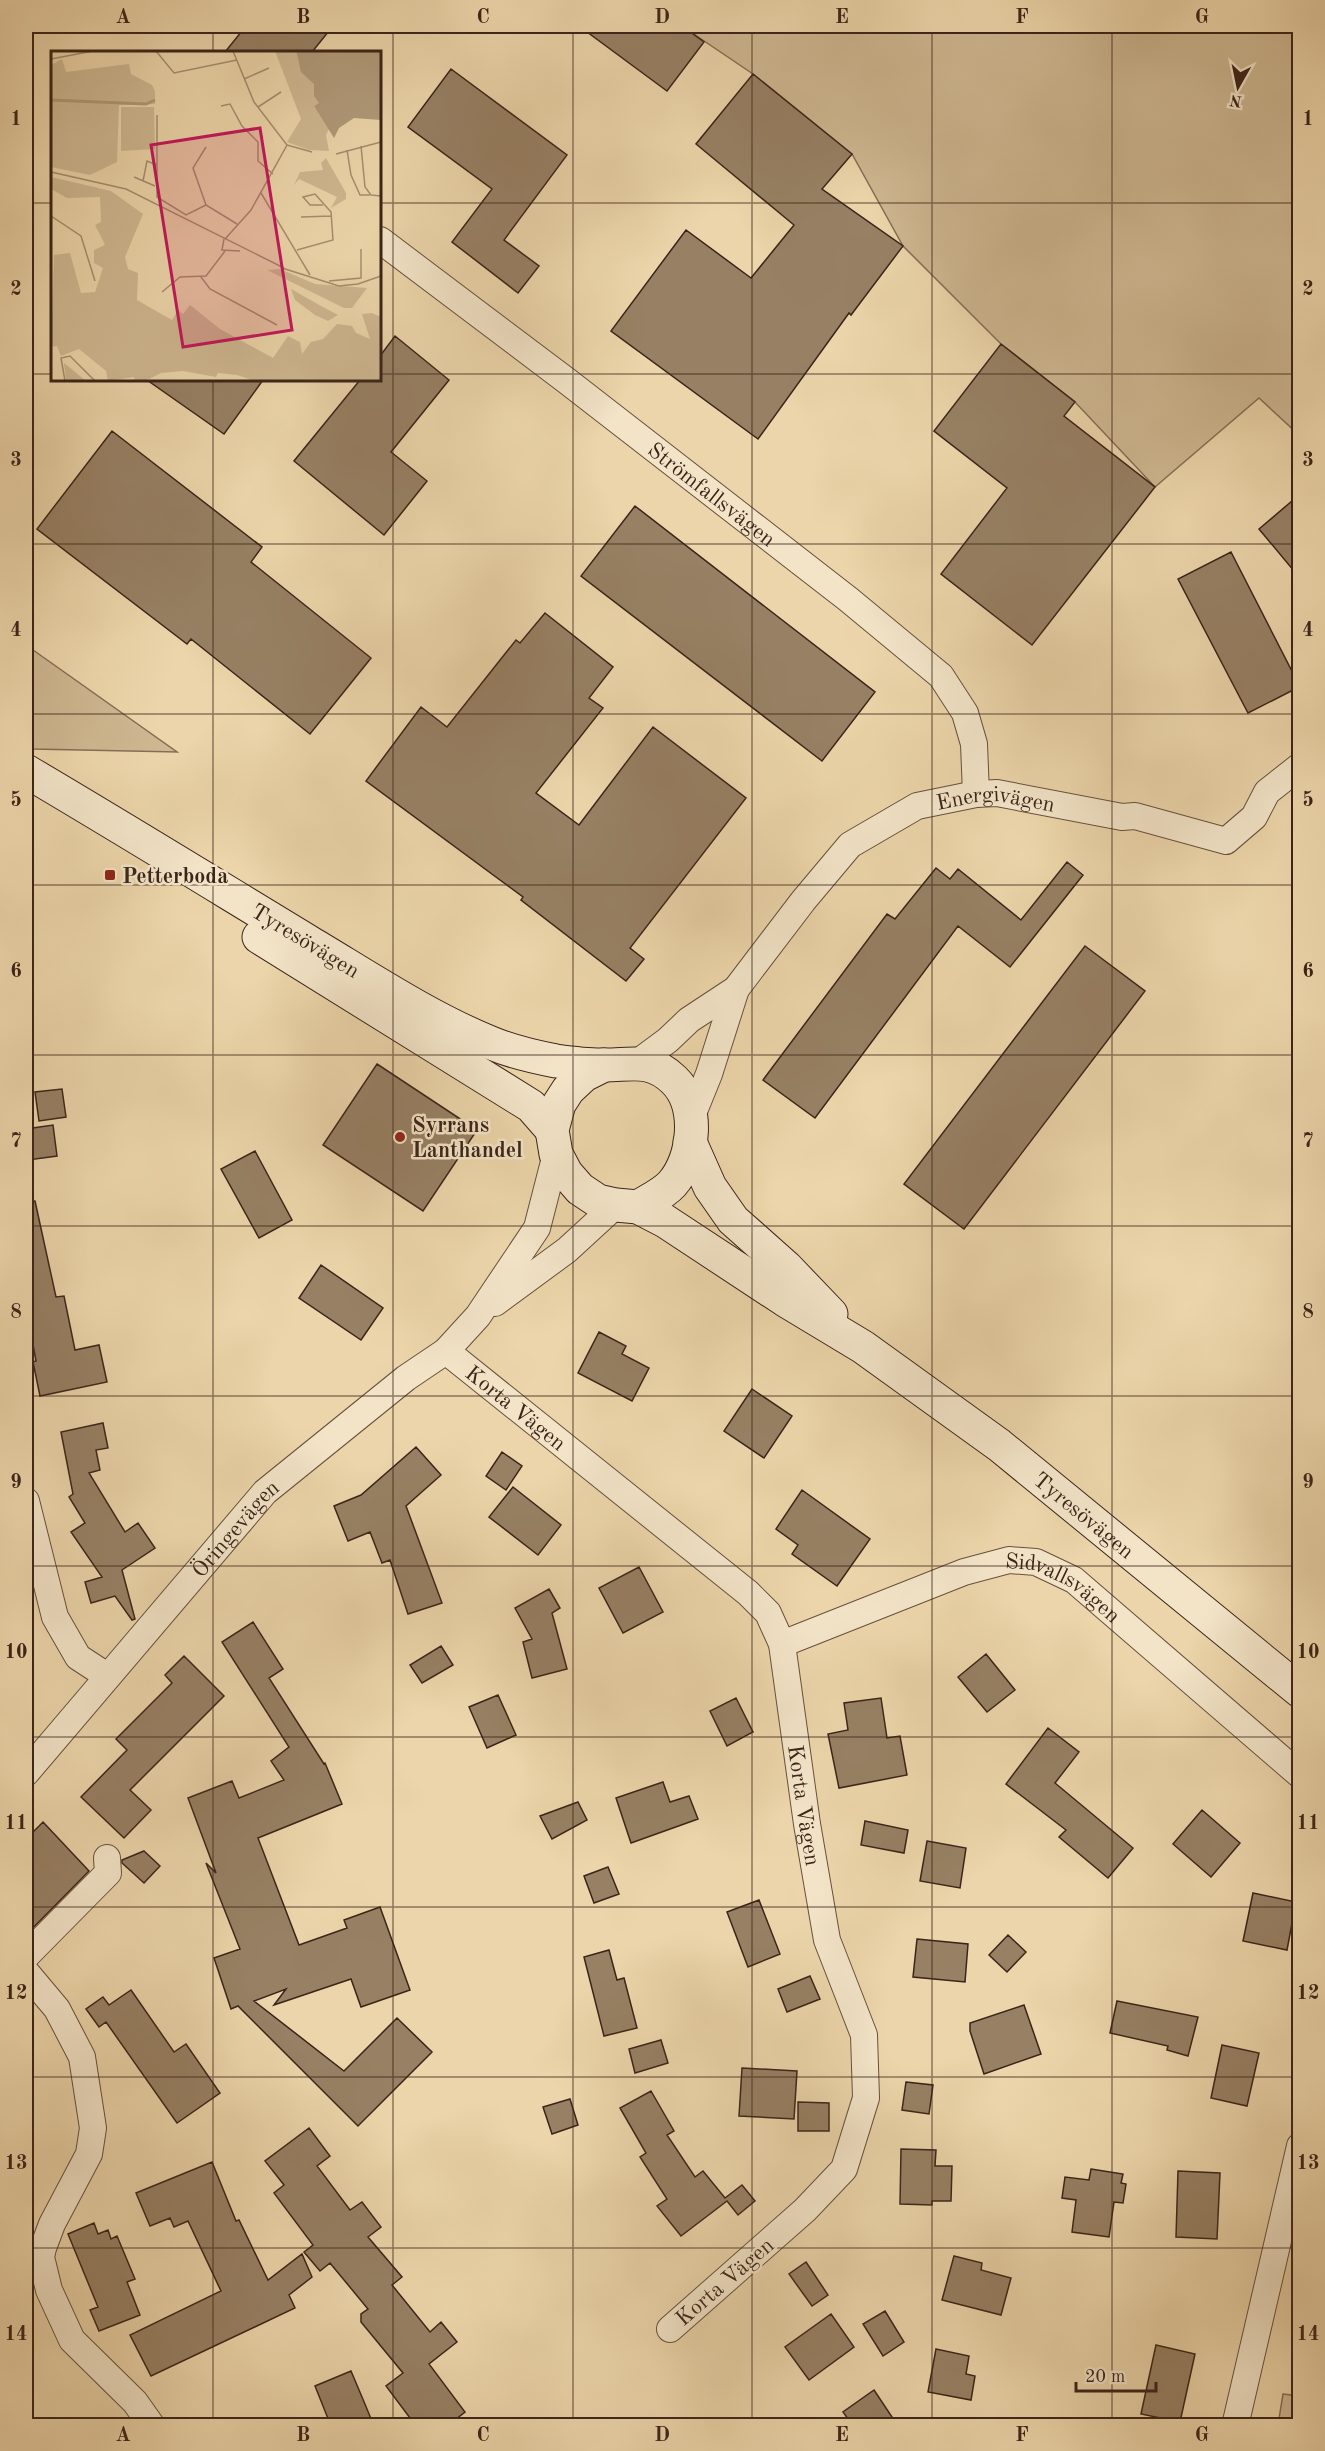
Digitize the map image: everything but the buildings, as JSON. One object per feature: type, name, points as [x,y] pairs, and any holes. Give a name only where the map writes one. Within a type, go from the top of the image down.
[{"type":"main road","name":"Tyresövägen","points":[[26,771],[424,1009],[492,1044],[556,1061],[604,1065],[637,1063],[657,1068],[674,1080],[686,1098],[691,1129],[710,1187],[733,1220],[786,1268],[863,1347]]},
{"type":"main road","name":"Tyresövägen","points":[[26,782],[66,815],[392,1022],[531,1106],[554,1142],[566,1173],[580,1189],[598,1201],[627,1206],[665,1221],[785,1300],[863,1347],[999,1445],[1299,1691]]},
{"type":"main road","name":"Tyresövägen","points":[[554,1142],[559,1104],[568,1089],[584,1075],[604,1065]]},
{"type":"main road","points":[[627,1206],[656,1197],[672,1184],[682,1167],[691,1129]]},
{"type":"street","name":"Strömfallsvägen","points":[[381,241],[829,584],[941,676],[965,713],[968,723],[974,744],[976,794]]},
{"type":"street","name":"Energivägen","points":[[637,1063],[668,1040],[689,1020],[736,989],[803,901],[850,845],[917,806],[976,794],[1015,796],[1122,817],[1135,816],[1226,841],[1254,817],[1267,792],[1299,766]]},
{"type":"street","name":"Energivägen","points":[[691,1129],[736,989]]},
{"type":"street","name":"Öringevägen","points":[[26,1773],[265,1492],[406,1378],[446,1351],[478,1316],[537,1228],[554,1142]]},
{"type":"street","name":"Öringevägen","points":[[478,1316],[627,1206]]},
{"type":"street","name":"Korta Vägen","points":[[446,1351],[748,1593],[768,1613],[782,1644],[807,1824],[827,1940],[864,2035],[866,2098],[844,2169],[805,2210],[670,2329]]},
{"type":"street","points":[[26,1500],[55,1617],[78,1656],[107,1676]]},
{"type":"street","name":"Sidvallsvägen","points":[[782,1644],[964,1572],[1009,1560],[1036,1562],[1074,1580],[1299,1775]]},
{"type":"street","points":[[26,1956],[108,1873],[107,1858]]},
{"type":"street","points":[[26,1972],[57,2009],[82,2057],[93,2128],[89,2154],[52,2224],[43,2248],[41,2257],[49,2289],[72,2340],[135,2402],[152,2426]]},
{"type":"street","points":[[1236,2426],[1292,2211],[1299,2146]]},
{"type":"shaded area","points":[[682,26],[1299,26],[1299,435],[1259,398],[1155,487],[1075,402],[1001,344],[903,246],[852,154],[753,74]]},
{"type":"shaded area","points":[[26,645],[177,752],[32,749],[26,745]]},
{"type":"shaded area","points":[[1283,2394],[1299,2396],[1299,2425],[1278,2425]]},
{"type":"place","name":"Petterboda","points":[[110,875]]},
{"type":"place","name":"Syrrans Lanthandel","points":[[400,1137]]}]
